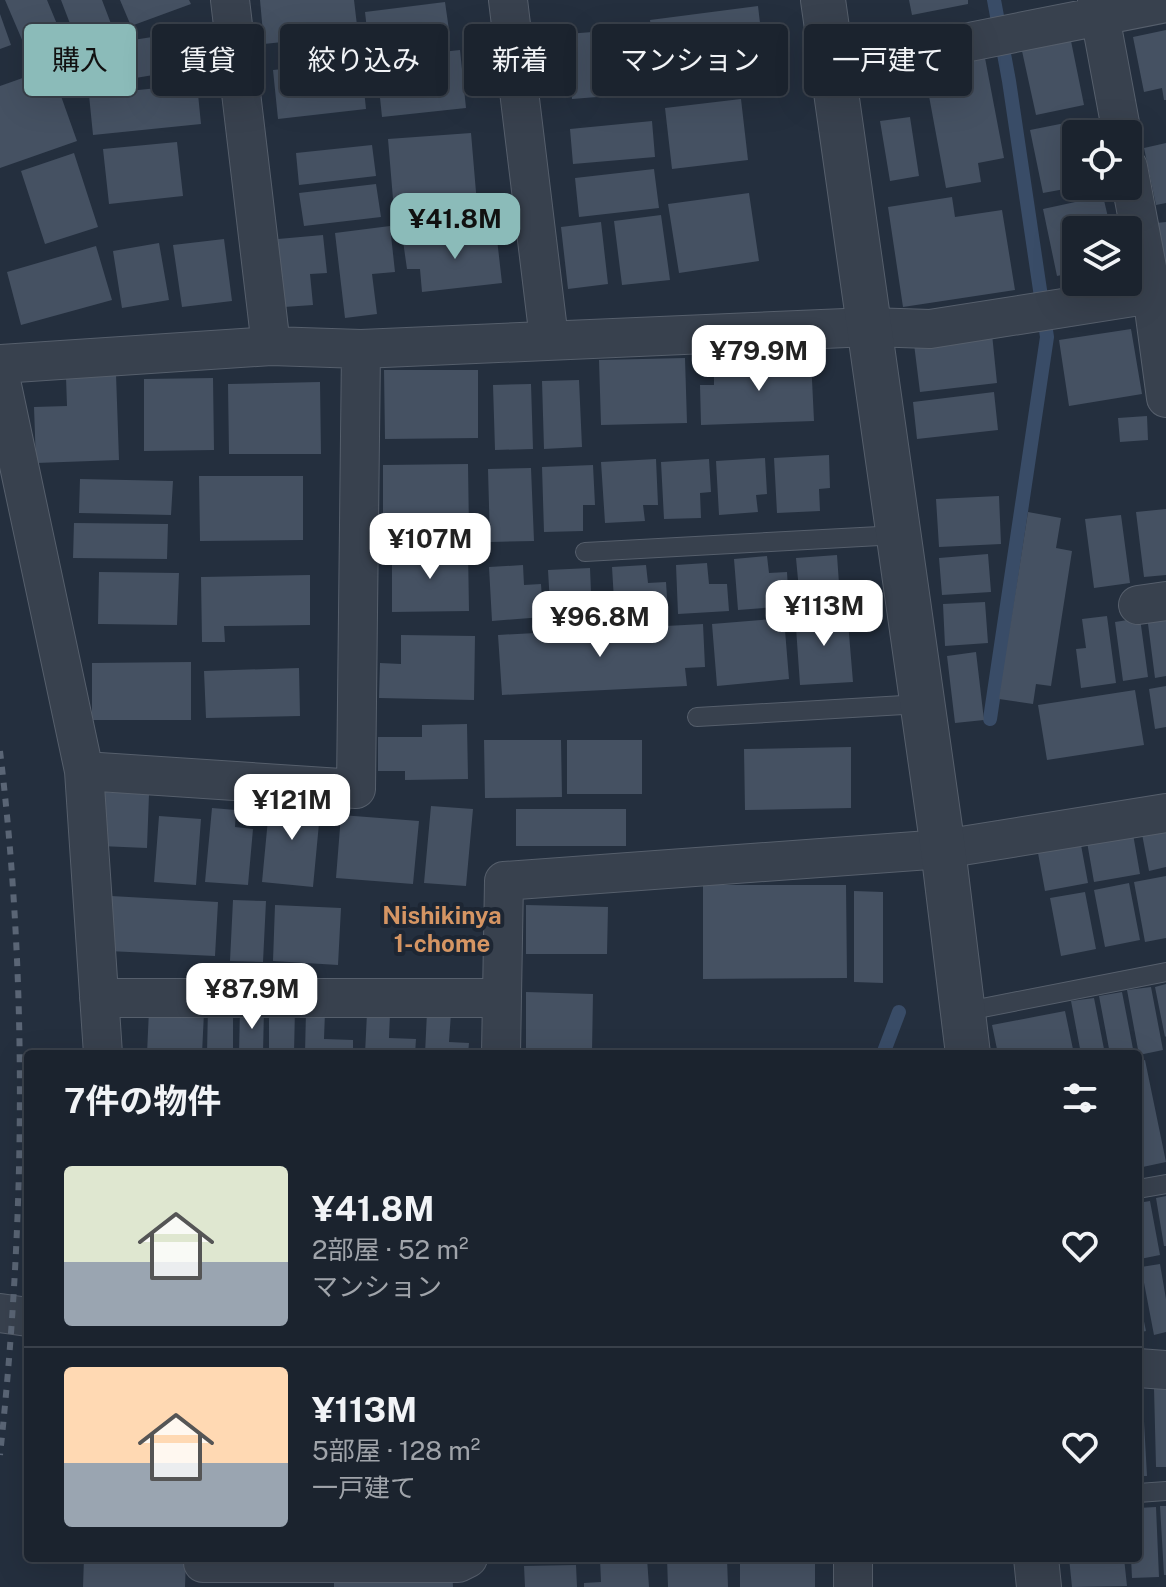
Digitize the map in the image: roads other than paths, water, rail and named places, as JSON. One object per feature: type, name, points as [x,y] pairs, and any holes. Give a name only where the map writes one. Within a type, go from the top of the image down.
[{"type":"street","points":[[230,0],[271,346]]},
{"type":"street","points":[[508,0],[549,339]]},
{"type":"street","points":[[823,0],[826,24]]},
{"type":"street","points":[[972,41],[1014,33],[1098,8],[1166,3]]},
{"type":"street","points":[[1098,8],[1119,120]]},
{"type":"street","points":[[837,96],[943,849],[967,1050]]},
{"type":"street","points":[[1134,200],[1152,294],[1166,398]]},
{"type":"street","points":[[0,364],[271,346],[361,349],[869,327],[930,329],[1152,294]]},
{"type":"street","points":[[84,771],[356,789],[361,349]]},
{"type":"street","points":[[0,376],[84,771],[103,1050]]},
{"type":"street","points":[[501,1050],[504,881],[943,849],[1166,813]]},
{"type":"street","points":[[99,998],[501,998]]},
{"type":"street","points":[[0,1313],[24,1316]]},
{"type":"street","points":[[1142,1368],[1166,1370]]},
{"type":"street","points":[[203,1562],[460,1562]]},
{"type":"street","points":[[853,1562],[853,1587]]},
{"type":"street","points":[[1036,1562],[1039,1587]]},
{"type":"lane","points":[[585,552],[898,535]]},
{"type":"lane","points":[[697,717],[921,704]]},
{"type":"lane","points":[[962,1012],[1166,972]]},
{"type":"lane","points":[[1142,1188],[1166,1184]]},
{"type":"lane","points":[[1142,1493],[1166,1491]]},
{"type":"waterway","points":[[990,719],[1047,337],[994,0]]},
{"type":"waterway","points":[[885,1050],[899,1012]]},
{"type":"railway","points":[[0,751],[15,926],[20,1103],[14,1279],[0,1455]]},
{"type":"district","name":"Nishikinya 1-chome","points":[[442,930]]}]
